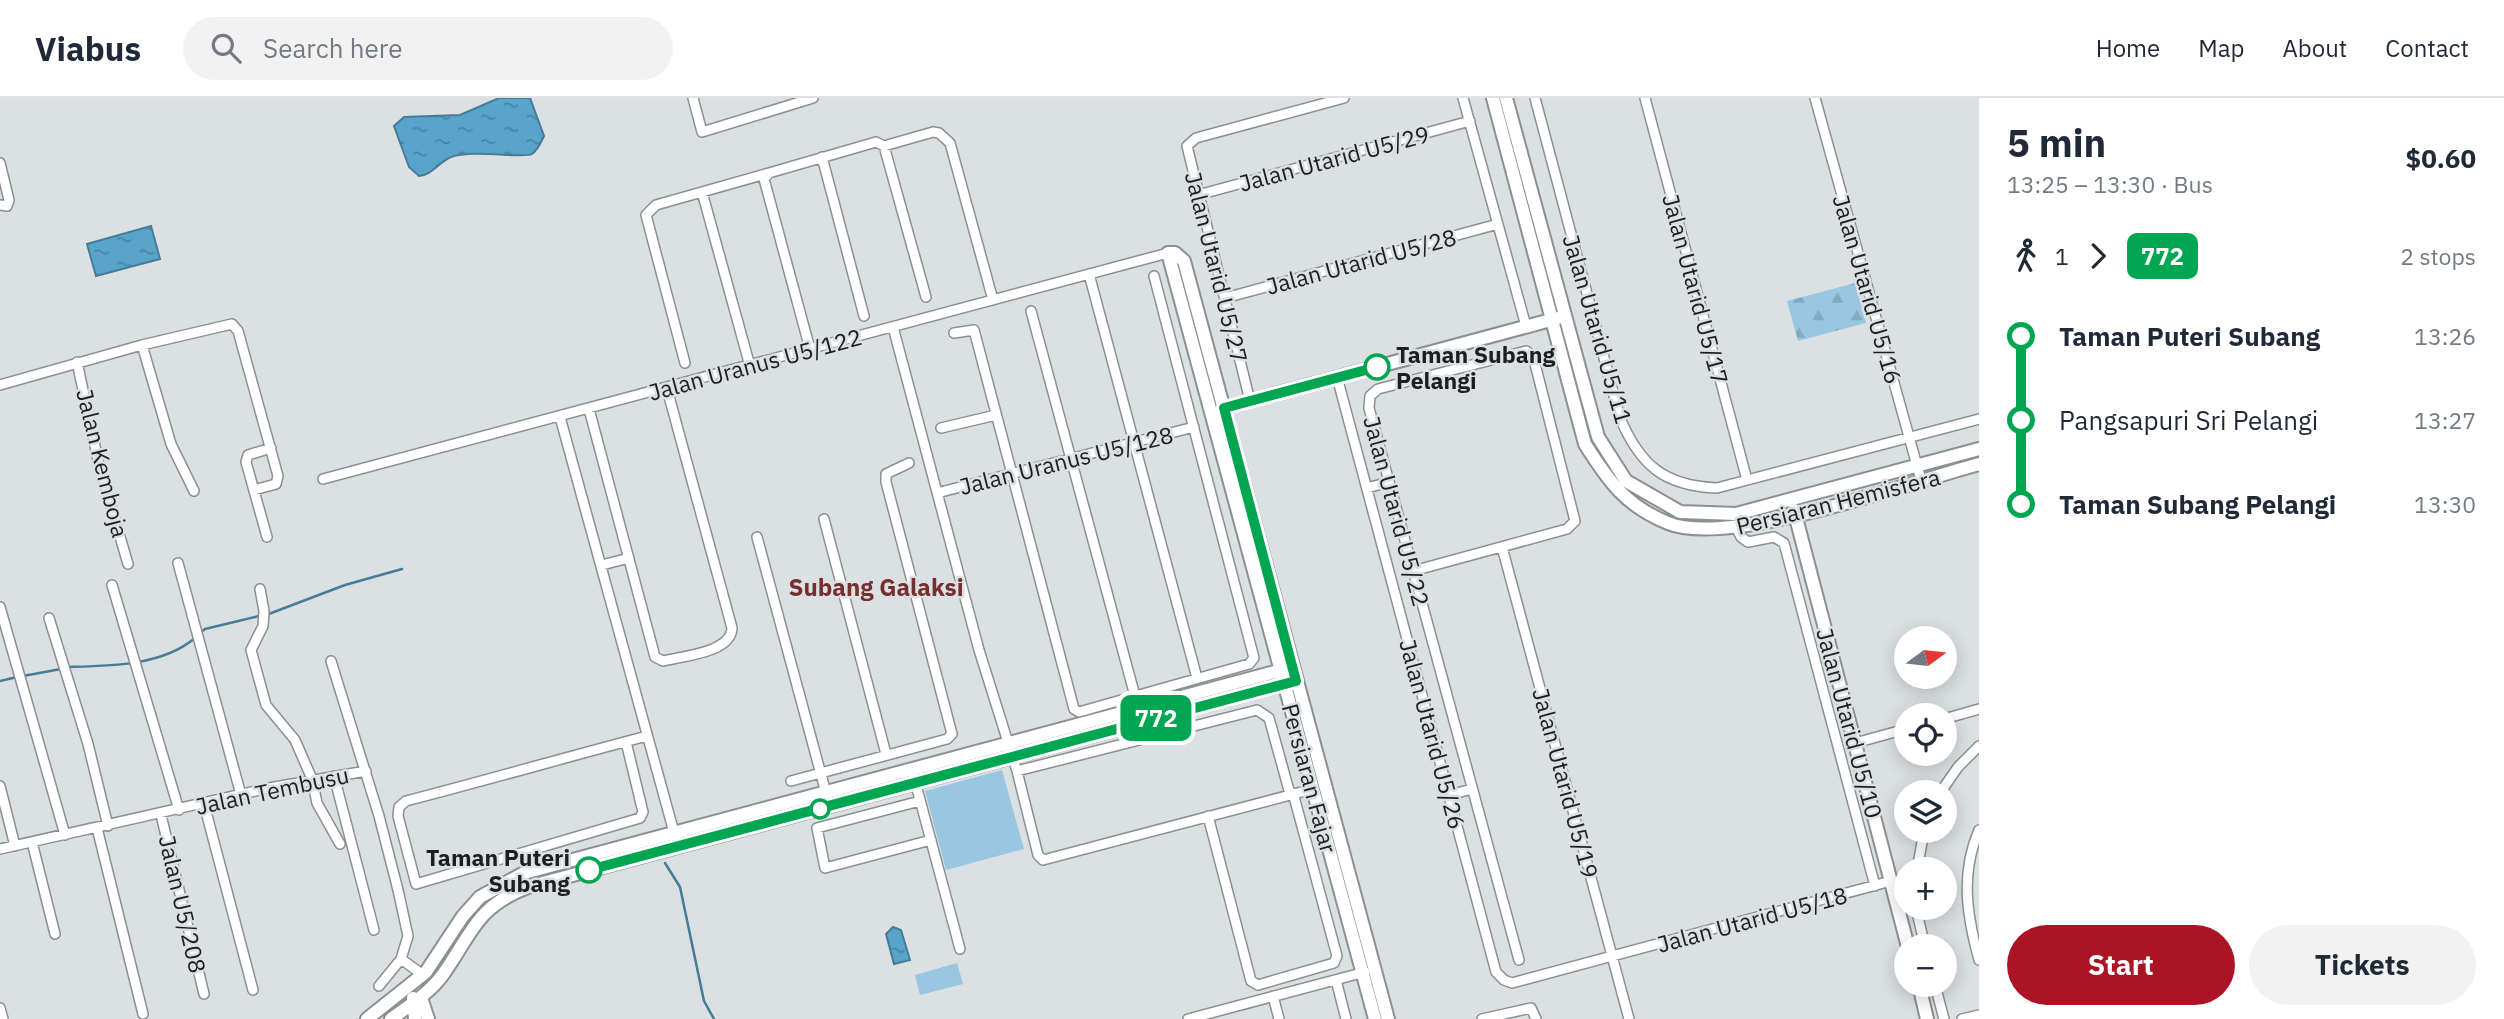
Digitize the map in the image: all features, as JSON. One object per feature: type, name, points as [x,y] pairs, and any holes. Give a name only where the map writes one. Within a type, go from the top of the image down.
[{"type":"street","points":[[693,98],[702,132],[813,98]]},
{"type":"street","name":"Jalan Utarid U5/27","points":[[1250,401],[1187,146],[1196,138],[1344,98]]},
{"type":"street","points":[[1463,98],[1526,326]]},
{"type":"street","name":"Persiaran Hemisfera","points":[[1493,98],[1550,320],[1586,444],[1611,485],[1627,500],[1669,524],[1686,528],[1737,529],[1979,464]]},
{"type":"street","name":"Persiaran Hemisfera","points":[[1506,98],[1598,437],[1626,481],[1681,512],[1735,514],[1979,449]]},
{"type":"street","name":"Jalan Utarid U5/11","points":[[1535,98],[1620,418],[1633,445],[1653,468],[1679,484],[1717,488],[1979,419]]},
{"type":"street","name":"Jalan Utarid U5/17","points":[[1645,98],[1747,480]]},
{"type":"street","name":"Jalan Utarid U5/16","points":[[1815,98],[1921,480]]},
{"type":"street","name":"Jalan Utarid U5/29","points":[[1198,195],[1470,121]]},
{"type":"street","points":[[685,363],[646,215],[656,205],[766,176],[876,142],[884,146],[939,133],[950,143],[993,300]]},
{"type":"street","points":[[884,146],[926,297]]},
{"type":"street","points":[[822,157],[864,316]]},
{"type":"street","points":[[0,163],[9,200],[7,206],[0,205]]},
{"type":"street","points":[[766,176],[810,349]]},
{"type":"street","points":[[702,192],[750,366]]},
{"type":"street","name":"Jalan Utarid U5/28","points":[[1225,298],[1498,224]]},
{"type":"street","name":"Jalan Uranus U5/122","points":[[323,479],[1168,253]]},
{"type":"street","name":"Persiaran Fajar","points":[[1287,669],[1233,496],[1168,253],[1175,253],[1184,261],[1224,408],[1287,669],[1312,789],[1369,971],[1388,1019]]},
{"type":"street","points":[[1089,274],[1198,678]]},
{"type":"street","points":[[954,333],[974,330],[1077,711],[1250,664],[1254,658],[1154,276]]},
{"type":"street","points":[[1031,311],[1135,696]]},
{"type":"street","points":[[1189,330],[1214,403],[1224,408],[1566,315]]},
{"type":"street","points":[[0,385],[142,345],[228,324],[236,327],[278,480],[276,484],[254,491]]},
{"type":"street","points":[[893,327],[979,650],[1017,771],[1038,855],[1043,860],[1312,789]]},
{"type":"street","points":[[142,345],[171,444],[194,491]]},
{"type":"street","name":"Jalan Utarid U5/22","points":[[1502,547],[1567,529],[1575,521],[1533,356],[1522,350],[1378,389],[1370,396],[1368,408],[1519,960]]},
{"type":"street","name":"Jalan Kemboja","points":[[77,362],[99,464],[128,564]]},
{"type":"street","name":"Jalan Utarid U5/26","points":[[1337,377],[1496,972],[1512,983],[1612,956]]},
{"type":"street","points":[[589,409],[655,657],[663,661],[696,653],[724,645],[732,635],[732,628],[667,388]]},
{"type":"street","points":[[1224,408],[1219,423],[1233,496]]},
{"type":"street","points":[[941,428],[996,415]]},
{"type":"street","points":[[560,417],[678,847]]},
{"type":"street","name":"Jalan Uranus U5/128","points":[[937,493],[1194,427]]},
{"type":"street","points":[[267,537],[246,458],[271,448]]},
{"type":"street","points":[[791,781],[947,739],[951,734],[886,482],[886,474],[909,463]]},
{"type":"street","points":[[1367,488],[1389,482]]},
{"type":"street","name":"Jalan Utarid U5/10","points":[[1791,499],[1905,934]]},
{"type":"street","points":[[824,519],[886,754]]},
{"type":"street","points":[[1737,529],[1741,537],[1748,542],[1774,537],[1784,543],[1875,886]]},
{"type":"street","points":[[757,537],[826,793]]},
{"type":"street","points":[[1413,570],[1502,547]]},
{"type":"street","name":"Jalan Utarid U5/19","points":[[1502,547],[1629,1019]]},
{"type":"street","points":[[602,565],[629,558]]},
{"type":"street","points":[[178,564],[241,795]]},
{"type":"street","name":"Jalan Tembusu","points":[[112,585],[179,810]]},
{"type":"street","points":[[260,589],[264,616],[251,650],[262,695],[270,712],[295,740],[303,765],[312,779],[317,803],[340,844]]},
{"type":"street","points":[[0,607],[65,835]]},
{"type":"street","points":[[50,618],[63,669],[88,744],[108,826]]},
{"type":"street","points":[[331,661],[366,771],[408,936],[401,959],[379,985]]},
{"type":"street","points":[[391,1019],[444,974],[471,927],[495,902],[510,894],[915,783],[1010,749],[1287,669]]},
{"type":"street","points":[[370,1017],[423,975],[436,960],[463,916],[480,897],[524,873],[912,770],[1290,683]]},
{"type":"street","name":"Persiaran Fajar","points":[[1290,683],[1369,971],[1375,1019]]},
{"type":"street","points":[[1957,715],[1979,709]]},
{"type":"street","points":[[1017,771],[1256,710],[1269,718],[1337,956],[1334,963],[1258,985],[1251,981],[1208,816]]},
{"type":"street","points":[[1840,754],[1894,733]]},
{"type":"street","points":[[626,742],[643,812],[634,821],[416,884],[398,816],[399,807],[406,801],[647,736]]},
{"type":"street","points":[[1949,780],[1979,746]]},
{"type":"street","points":[[912,770],[960,948]]},
{"type":"street","name":"Jalan Tembusu","points":[[0,849],[312,779],[366,771]]},
{"type":"street","points":[[334,776],[374,930]]},
{"type":"street","points":[[0,786],[15,845]]},
{"type":"street","points":[[1449,795],[1472,789]]},
{"type":"street","points":[[920,801],[817,828],[825,868],[931,840]]},
{"type":"street","points":[[204,804],[253,990]]},
{"type":"street","name":"Jalan U5/208","points":[[161,815],[204,994]]},
{"type":"street","points":[[97,828],[143,1014]]},
{"type":"street","points":[[1979,831],[1967,869],[1967,900],[1979,960]]},
{"type":"street","points":[[384,837],[402,832]]},
{"type":"street","points":[[32,842],[55,934]]},
{"type":"street","name":"Jalan Utarid U5/18","points":[[1612,956],[1891,881]]},
{"type":"street","points":[[401,959],[423,975]]},
{"type":"street","points":[[370,1017],[415,1000],[433,975],[436,960]]},
{"type":"street","points":[[1188,1019],[1208,1016],[1369,971]]},
{"type":"street","points":[[1336,980],[1346,1019]]},
{"type":"street","points":[[1273,996],[1279,1019]]},
{"type":"street","points":[[1922,997],[1927,1019]]},
{"type":"street","points":[[1938,997],[1944,1019]]},
{"type":"street","points":[[415,1000],[415,1019]]},
{"type":"street","points":[[415,1000],[428,1019]]},
{"type":"street","points":[[0,1008],[3,1019]]},
{"type":"street","points":[[1482,1019],[1531,1008],[1536,1019]]},
{"type":"street","points":[[1962,1019],[1979,1015]]},
{"type":"green space","points":[[1855,283],[1866,323],[1798,341],[1787,301]]},
{"type":"green space","points":[[1002,770],[1024,849],[946,870],[925,791]]},
{"type":"green space","points":[[957,963],[963,984],[920,995],[915,975]]},
{"type":"water","points":[[499,98],[530,98],[544,136],[532,154],[460,155],[451,157],[419,176],[409,167],[394,126],[404,117],[460,115]]},
{"type":"water","points":[[151,226],[160,259],[96,276],[87,244]]},
{"type":"water","points":[[893,927],[901,930],[910,960],[894,964],[886,934]]},
{"type":"waterway","points":[[266,615],[345,585],[402,569]]},
{"type":"waterway","points":[[200,633],[205,629],[259,616]]},
{"type":"waterway","points":[[68,667],[134,663],[167,654],[195,638]]},
{"type":"waterway","points":[[23,676],[61,669]]},
{"type":"waterway","points":[[0,681],[17,677]]},
{"type":"waterway","points":[[665,863],[680,887],[704,1001],[714,1019]]},
{"type":"bus line","name":"772","points":[[589,870],[1296,681],[1224,408],[1377,367]]},
{"type":"place","name":"Taman Subang Pelangi","points":[[1377,367]]},
{"type":"place","name":"Taman Puteri Subang","points":[[589,870]]},
{"type":"district","name":"Subang Galaksi","points":[[876,587]]}]
